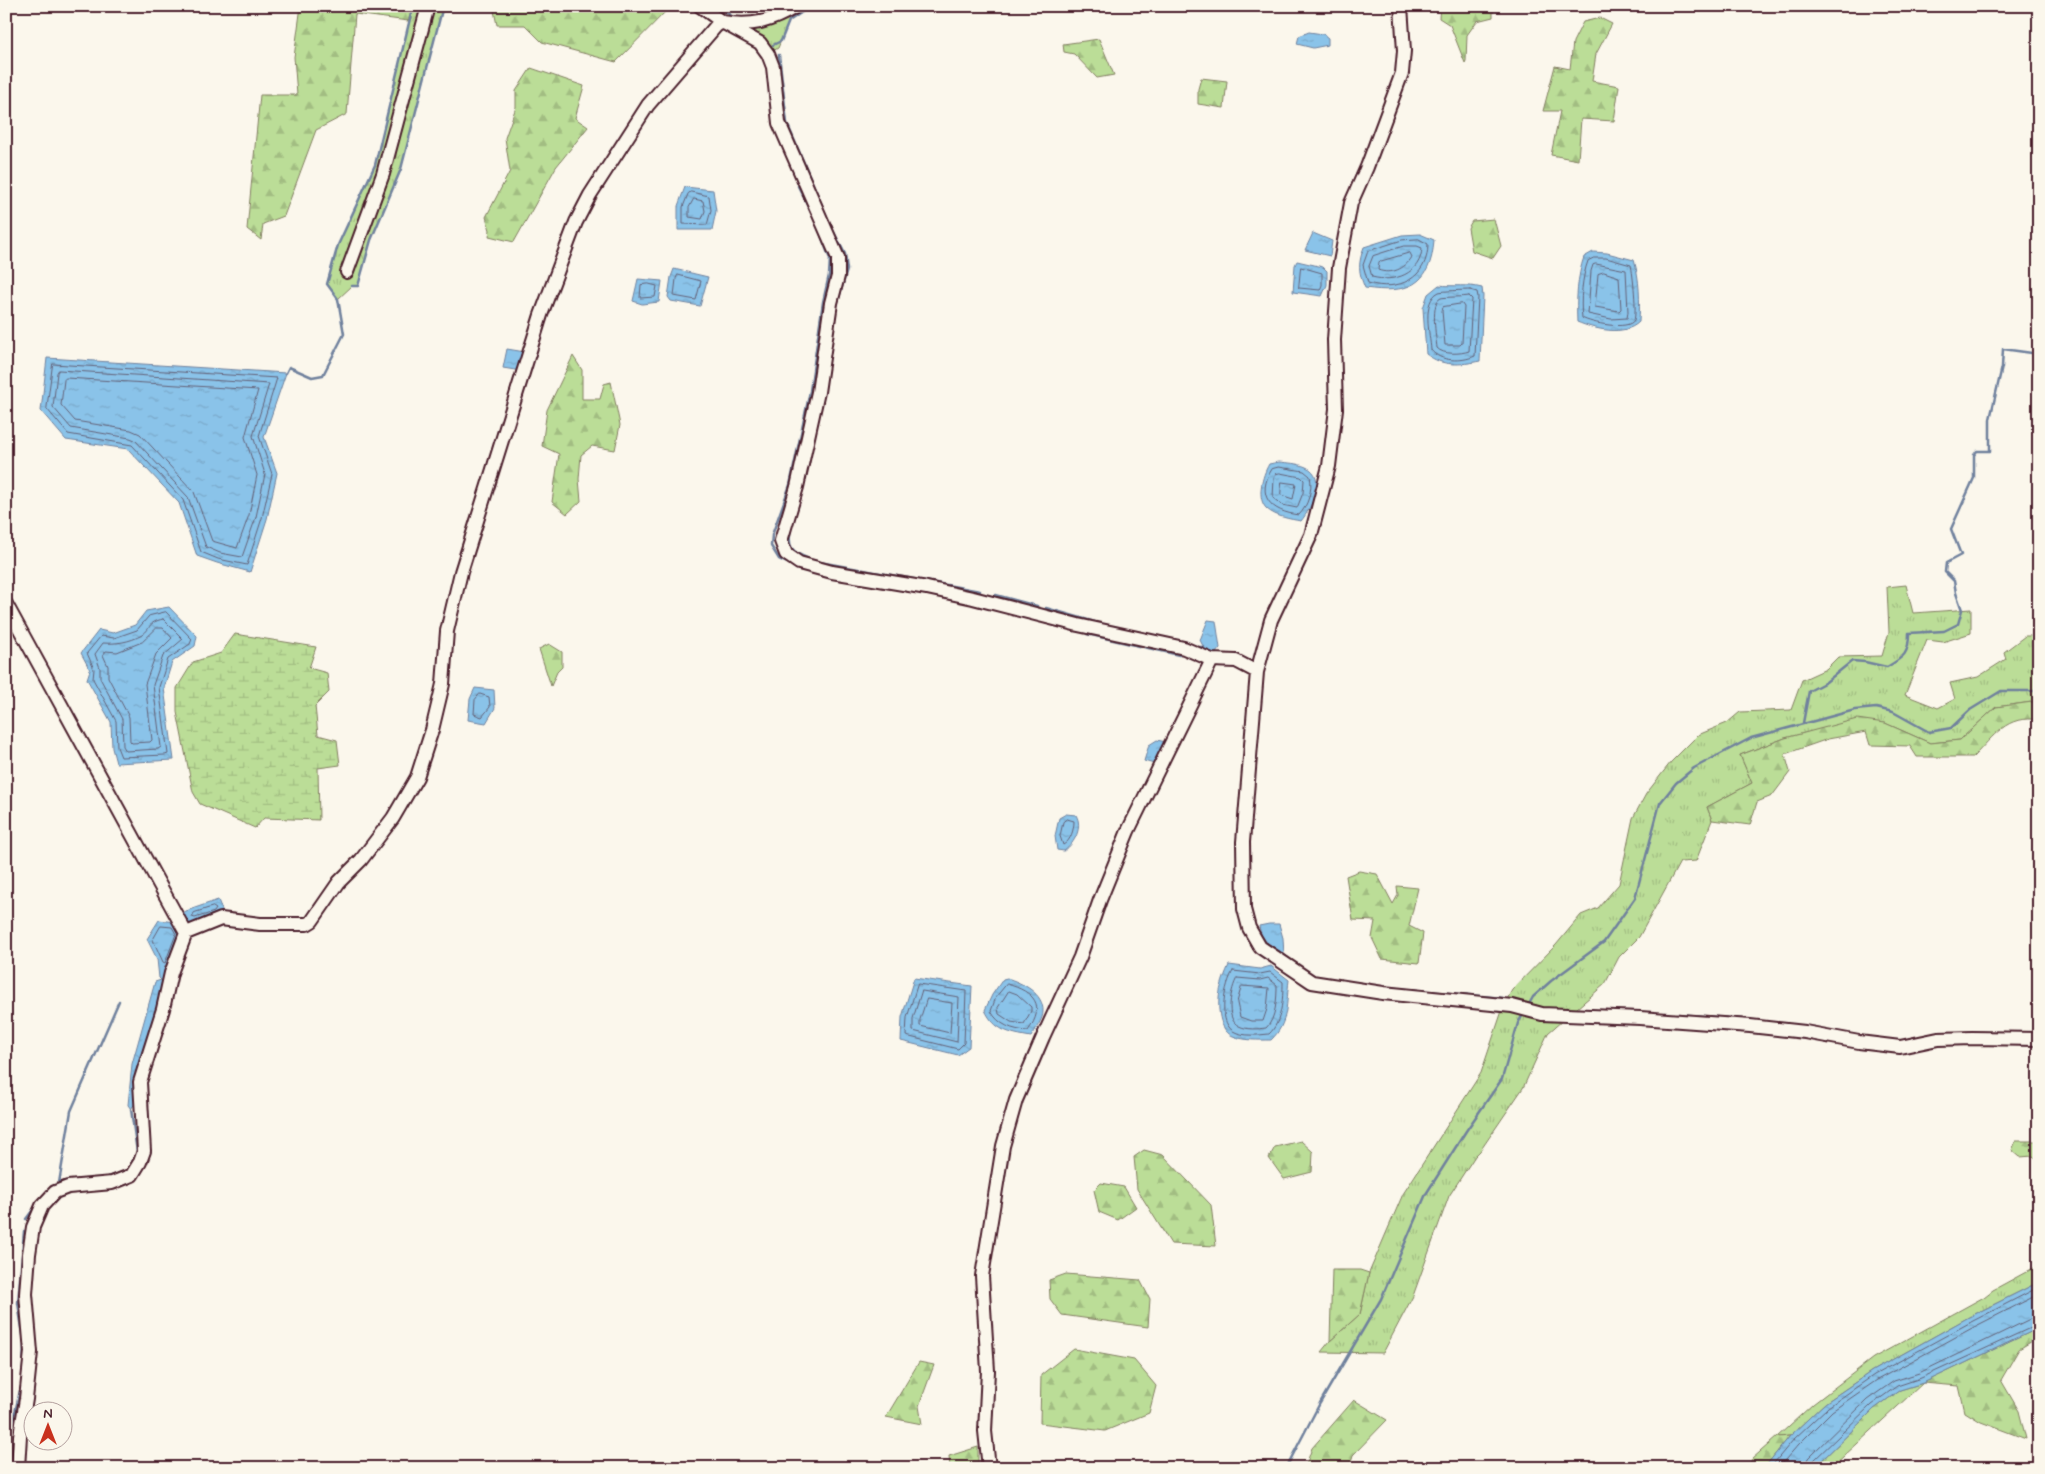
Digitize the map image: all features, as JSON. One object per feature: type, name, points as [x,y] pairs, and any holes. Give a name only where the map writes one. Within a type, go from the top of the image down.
[{"type":"street","points":[[347,272],[383,174],[428,6]]},
{"type":"street","points":[[700,6],[722,22],[760,43],[768,54],[772,68],[779,123],[838,258],[838,276],[831,303],[818,392],[782,541],[786,554],[799,563],[832,572],[927,588],[981,600],[1078,625],[1184,648],[1212,660],[1236,661],[1257,672]]},
{"type":"street","points":[[18,1468],[20,1436],[31,1352],[26,1294],[33,1227],[42,1206],[55,1192],[68,1187],[112,1183],[132,1175],[140,1162],[144,1151],[140,1082],[163,1008],[171,973],[186,933],[221,919],[260,924],[306,924],[312,921],[339,882],[361,860],[393,818],[416,777],[432,730],[443,684],[447,631],[460,572],[541,314],[576,222],[590,195],[648,106],[716,26],[722,22],[738,25],[753,24],[785,14],[797,6]]},
{"type":"street","points":[[1401,6],[1404,51],[1402,73],[1351,203],[1339,268],[1334,340],[1336,408],[1329,466],[1311,535],[1271,620],[1257,672],[1243,842],[1244,909],[1249,928],[1260,947],[1312,982],[1383,993],[1512,1006],[1542,1014],[1640,1018],[1750,1026],[1805,1032],[1900,1047],[1938,1039],[2039,1039]]},
{"type":"street","points":[[6,604],[186,933]]},
{"type":"street","points":[[989,1468],[985,1431],[988,1371],[982,1276],[1003,1146],[1016,1100],[1042,1037],[1080,957],[1100,900],[1128,831],[1212,660]]},
{"type":"green space","points":[[301,6],[413,6],[408,21],[355,14],[347,114],[316,130],[284,216],[263,224],[261,240],[247,229],[260,95],[297,95],[294,57]]},
{"type":"green space","points":[[413,6],[443,6],[401,169],[371,240],[358,286],[352,286],[338,299],[327,284],[338,245],[375,165]]},
{"type":"green space","points":[[493,6],[671,6],[616,62],[542,42],[525,25],[497,25]]},
{"type":"green space","points":[[700,6],[715,6],[723,12],[722,22]]},
{"type":"green space","points":[[1440,6],[1493,6],[1493,17],[1477,21],[1467,35],[1465,63],[1450,25],[1439,18]]},
{"type":"green space","points":[[785,14],[789,21],[778,48],[768,54],[723,22]]},
{"type":"green space","points":[[1600,18],[1612,24],[1596,54],[1592,81],[1619,86],[1614,121],[1581,119],[1578,160],[1551,155],[1560,111],[1543,111],[1555,66],[1570,69],[1573,42],[1583,22]]},
{"type":"green space","points":[[1099,39],[1114,75],[1097,78],[1074,54],[1064,52],[1063,44]]},
{"type":"green space","points":[[531,68],[584,86],[575,118],[588,127],[556,167],[514,242],[489,236],[490,230],[486,217],[510,171],[505,138],[516,107],[516,91]]},
{"type":"green space","points":[[1201,78],[1227,81],[1224,108],[1198,104],[1198,89]]},
{"type":"green space","points":[[1494,219],[1501,246],[1493,258],[1472,251],[1468,228],[1472,221]]},
{"type":"green space","points":[[573,356],[582,370],[582,399],[600,399],[604,384],[611,382],[620,425],[615,450],[592,446],[581,455],[579,479],[581,501],[567,514],[552,502],[559,454],[542,446],[547,410]]},
{"type":"green space","points":[[1906,585],[1913,613],[1971,609],[1971,633],[1943,642],[1927,640],[1905,695],[1938,708],[1955,699],[1950,683],[1978,677],[2006,659],[2004,652],[2025,636],[2039,636],[2039,701],[1996,707],[1960,740],[1930,743],[1885,723],[1818,730],[1785,738],[1740,755],[1752,783],[1707,807],[1712,820],[1696,861],[1680,862],[1639,937],[1619,957],[1605,984],[1548,1033],[1523,1088],[1449,1196],[1413,1296],[1383,1353],[1321,1352],[1330,1341],[1360,1314],[1369,1273],[1403,1194],[1481,1073],[1504,1005],[1512,990],[1556,945],[1581,915],[1598,908],[1619,884],[1633,818],[1646,794],[1671,762],[1698,735],[1727,723],[1740,712],[1791,710],[1802,680],[1826,669],[1838,657],[1882,656],[1889,632],[1887,587]]},
{"type":"green space","points":[[235,634],[316,647],[309,668],[327,673],[329,692],[315,706],[318,735],[337,740],[340,765],[318,768],[319,820],[264,818],[255,828],[200,804],[193,792],[177,712],[177,688],[193,662],[221,653]]},
{"type":"green space","points":[[549,644],[562,652],[562,667],[557,672],[551,686],[539,649]]},
{"type":"green space","points":[[2039,701],[2039,720],[2018,720],[2002,728],[1973,757],[1917,757],[1910,746],[1870,745],[1866,732],[1828,739],[1785,754],[1790,772],[1772,796],[1757,802],[1750,825],[1712,820],[1707,807],[1752,783],[1740,755],[1785,738],[1857,719],[1885,723],[1930,743],[1960,740],[1996,707]]},
{"type":"green space","points":[[1359,871],[1377,874],[1393,904],[1398,895],[1397,886],[1418,888],[1409,926],[1423,933],[1419,963],[1382,959],[1372,938],[1375,921],[1353,920],[1346,876]]},
{"type":"green space","points":[[1301,1141],[1313,1152],[1312,1172],[1284,1179],[1269,1158],[1275,1147]]},
{"type":"green space","points":[[2016,1141],[2039,1141],[2039,1161],[2033,1156],[2020,1157],[2012,1150]]},
{"type":"green space","points":[[1144,1150],[1163,1155],[1211,1205],[1216,1246],[1171,1244],[1137,1189],[1134,1157]]},
{"type":"green space","points":[[1101,1183],[1124,1187],[1136,1207],[1118,1220],[1099,1212],[1094,1190]]},
{"type":"green space","points":[[2039,1265],[2039,1282],[1969,1317],[1872,1371],[1825,1403],[1790,1436],[1777,1437],[1813,1404],[1873,1358]]},
{"type":"green space","points":[[1332,1270],[1360,1270],[1369,1273],[1360,1314],[1330,1341]]},
{"type":"green space","points":[[1066,1274],[1140,1280],[1150,1299],[1148,1327],[1062,1315],[1050,1299],[1049,1280]]},
{"type":"green space","points":[[2039,1328],[2039,1337],[2019,1349],[2001,1380],[2019,1411],[2026,1439],[1981,1422],[1965,1412],[1959,1386],[1923,1383]]},
{"type":"green space","points":[[1074,1349],[1134,1360],[1156,1386],[1149,1413],[1105,1431],[1040,1423],[1041,1375]]},
{"type":"green space","points":[[919,1362],[934,1365],[919,1406],[922,1424],[886,1417]]},
{"type":"green space","points":[[1923,1383],[1831,1468],[1814,1468],[1874,1409],[1900,1390]]},
{"type":"green space","points":[[1354,1400],[1387,1420],[1353,1455],[1349,1468],[1305,1468],[1312,1448]]},
{"type":"green space","points":[[1790,1436],[1764,1468],[1748,1468],[1752,1459],[1777,1437]]},
{"type":"green space","points":[[978,1447],[978,1468],[950,1468],[949,1456]]},
{"type":"water","points":[[1309,32],[1323,34],[1328,38],[1328,45],[1313,48],[1297,44],[1299,36]]},
{"type":"water","points":[[685,187],[713,190],[716,211],[712,230],[678,230],[678,206]]},
{"type":"water","points":[[1313,233],[1332,241],[1330,256],[1305,250]]},
{"type":"water","points":[[1420,234],[1434,240],[1432,256],[1428,268],[1422,277],[1414,284],[1404,288],[1380,290],[1365,288],[1360,268],[1364,247],[1402,235]]},
{"type":"water","points":[[1593,252],[1607,253],[1634,260],[1638,283],[1639,322],[1633,327],[1609,330],[1577,322],[1580,272],[1584,257]]},
{"type":"water","points":[[1297,261],[1323,267],[1327,271],[1327,285],[1322,296],[1293,292]]},
{"type":"water","points":[[674,269],[708,277],[700,306],[671,301],[668,297]]},
{"type":"water","points":[[638,279],[662,281],[659,302],[642,304],[633,301]]},
{"type":"water","points":[[1439,285],[1482,288],[1480,361],[1452,364],[1439,361],[1426,354],[1423,308],[1428,294]]},
{"type":"water","points":[[507,349],[525,352],[521,371],[503,368]]},
{"type":"water","points":[[47,358],[286,373],[264,437],[277,473],[267,519],[250,572],[197,556],[179,503],[128,449],[66,440],[41,411]]},
{"type":"water","points":[[1279,462],[1306,467],[1313,471],[1316,478],[1317,485],[1313,501],[1301,521],[1275,514],[1264,505],[1261,487],[1264,475],[1269,464]]},
{"type":"water","points":[[169,607],[197,636],[195,646],[172,662],[164,688],[174,760],[116,763],[112,748],[111,722],[87,679],[90,670],[81,653],[99,630],[113,633],[135,625],[146,611]]},
{"type":"water","points":[[1208,620],[1216,621],[1220,648],[1215,654],[1206,652],[1200,640]]},
{"type":"water","points":[[475,688],[494,690],[495,708],[486,723],[468,720],[470,699]]},
{"type":"water","points":[[1157,740],[1166,742],[1154,764],[1144,761],[1149,745]]},
{"type":"water","points":[[1066,814],[1076,815],[1079,825],[1077,834],[1068,848],[1064,851],[1057,850],[1055,836],[1059,818]]},
{"type":"water","points":[[218,900],[224,915],[188,925],[180,915],[186,911]]},
{"type":"water","points":[[159,920],[175,922],[181,934],[166,981],[162,980],[163,988],[136,1102],[131,1109],[128,1105],[132,1064],[155,982],[161,980],[159,978],[157,959],[147,939]]},
{"type":"water","points":[[1279,924],[1283,938],[1284,955],[1262,936],[1259,926]]},
{"type":"water","points":[[1229,965],[1260,969],[1271,966],[1289,980],[1284,1020],[1271,1040],[1238,1038],[1228,1033],[1224,1028],[1221,1021],[1219,999]]},
{"type":"water","points":[[914,978],[972,986],[969,1047],[958,1055],[901,1041],[902,1017]]},
{"type":"water","points":[[1007,978],[1031,990],[1040,999],[1043,1012],[1042,1018],[1031,1037],[998,1027],[993,1023],[985,1010],[1003,979]]},
{"type":"water","points":[[2039,1282],[2039,1328],[1923,1383],[1900,1390],[1874,1409],[1814,1468],[1764,1468],[1790,1436],[1825,1403],[1872,1371],[1969,1317]]},
{"type":"waterway","points":[[286,373],[289,367],[312,377],[323,375],[344,334],[338,299],[327,284],[338,245],[375,165],[413,6]]},
{"type":"waterway","points":[[352,286],[358,286],[371,240],[401,169],[443,6]]},
{"type":"waterway","points":[[773,45],[781,41],[789,21],[811,6]]},
{"type":"waterway","points":[[726,12],[736,19]]},
{"type":"waterway","points":[[779,55],[787,123],[830,224],[845,254],[847,270],[837,305]]},
{"type":"waterway","points":[[798,186],[815,220]]},
{"type":"waterway","points":[[792,565],[779,559],[771,546],[772,535],[790,485],[810,391],[823,302],[829,275],[830,259],[819,230]]},
{"type":"waterway","points":[[1803,723],[1809,691],[1826,682],[1852,661],[1887,667],[1898,660],[1907,650],[1909,633],[1944,631],[1958,624],[1962,610],[1954,581],[1945,572],[1946,563],[1961,555],[1951,529],[1974,478],[1974,455],[1977,451],[1990,451],[1990,419],[2002,367],[2003,349],[2039,354]]},
{"type":"waterway","points":[[791,528],[790,544],[792,548],[798,554],[809,559]]},
{"type":"waterway","points":[[814,561],[980,591]]},
{"type":"waterway","points":[[996,595],[1037,606]]},
{"type":"waterway","points":[[1046,608],[1095,622]]},
{"type":"waterway","points":[[1087,634],[1179,655]]},
{"type":"waterway","points":[[1198,647],[1204,647]]},
{"type":"waterway","points":[[1528,1006],[1533,997],[1551,981],[1604,942],[1635,898],[1660,803],[1676,783],[1694,768],[1751,738],[1855,710],[1876,708],[1893,712],[1929,732],[1951,728],[1970,710],[2001,691],[2039,691]]},
{"type":"waterway","points":[[1284,955],[1290,960]]},
{"type":"waterway","points":[[1384,987],[1503,998]]},
{"type":"waterway","points":[[59,1183],[71,1111],[119,1001]]},
{"type":"waterway","points":[[1570,1009],[1609,1011]]},
{"type":"waterway","points":[[1286,1468],[1320,1403],[1381,1299],[1426,1194],[1502,1079],[1518,1023],[1524,1013]]},
{"type":"waterway","points":[[1677,1014],[1742,1019]]},
{"type":"waterway","points":[[128,1170],[137,1152],[131,1109]]},
{"type":"waterway","points":[[105,1178],[121,1173]]},
{"type":"waterway","points":[[26,1219],[35,1207]]},
{"type":"waterway","points":[[23,1369],[24,1341],[18,1303],[24,1231]]},
{"type":"waterway","points":[[6,1451],[22,1382]]}]
